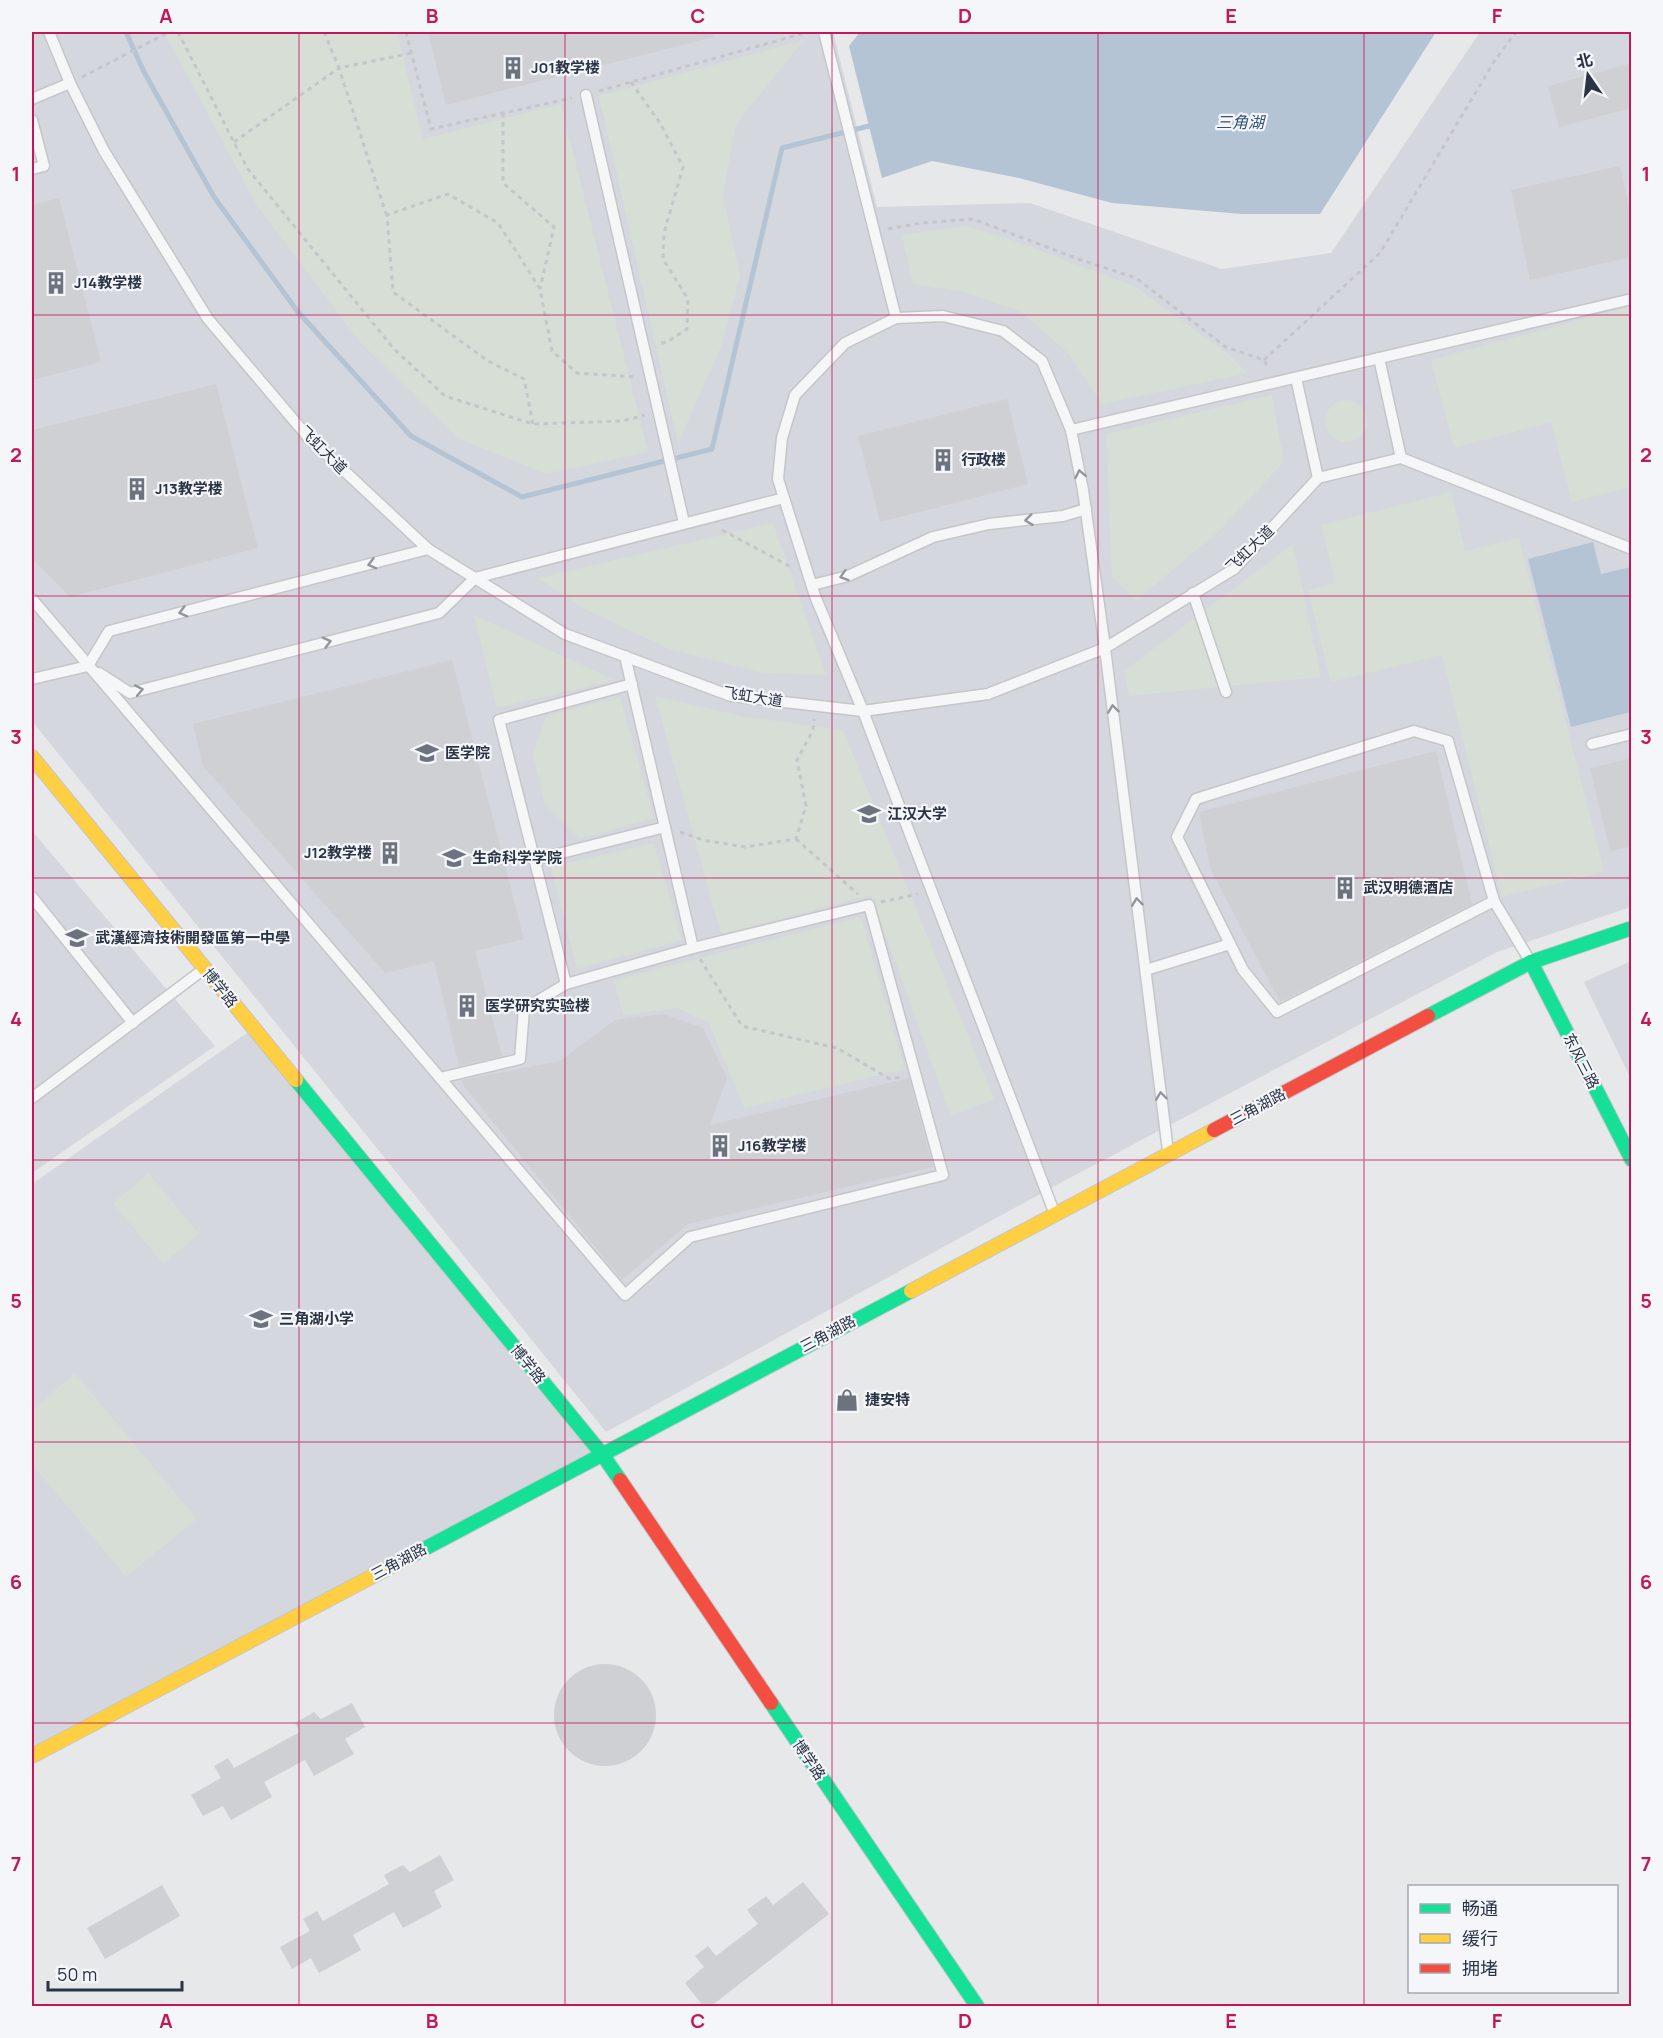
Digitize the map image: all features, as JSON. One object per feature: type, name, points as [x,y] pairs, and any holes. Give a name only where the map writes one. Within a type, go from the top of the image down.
[{"type":"street","name":"博学路","points":[[32,757],[602,1454],[977,2007]]},
{"type":"street","name":"三角湖路","points":[[32,1756],[1531,962],[1632,928]]},
{"type":"street","name":"东风三路","points":[[1531,962],[1632,1160]]},
{"type":"lane","name":"飞虹大道","points":[[49,32],[70,83],[104,151],[207,319],[308,437],[428,549],[565,634],[731,696],[863,711],[988,694],[1105,648],[1234,568],[1318,478]]},
{"type":"lane","points":[[824,32],[896,318]]},
{"type":"lane","points":[[32,99],[70,83]]},
{"type":"lane","points":[[586,95],[684,524]]},
{"type":"lane","points":[[32,120],[44,166],[32,169]]},
{"type":"lane","points":[[1071,430],[1632,299]]},
{"type":"lane","points":[[1054,1213],[863,711],[811,581],[778,479],[782,438],[795,395],[845,343],[896,318],[943,316],[1003,331],[1042,361],[1071,430],[1086,509],[1105,648],[1168,1154]]},
{"type":"lane","points":[[1379,358],[1401,458]]},
{"type":"lane","points":[[1296,378],[1318,478],[1401,458],[1632,549]]},
{"type":"lane","points":[[88,666],[130,693],[439,613],[475,578],[784,498]]},
{"type":"lane","points":[[811,581],[848,576],[933,537],[989,524],[1063,516],[1086,509]]},
{"type":"lane","points":[[32,680],[88,666],[109,632],[428,549]]},
{"type":"lane","points":[[1193,593],[1226,692]]},
{"type":"lane","points":[[32,599],[88,666],[625,1295],[690,1237],[943,1175],[869,905],[693,948],[566,984],[524,1010],[520,1059],[440,1078]]},
{"type":"lane","points":[[626,656],[693,948]]},
{"type":"lane","points":[[566,984],[499,720],[632,684]]},
{"type":"lane","points":[[1494,901],[1276,1012],[1243,970],[1177,837],[1196,799],[1414,732],[1448,741],[1494,901],[1531,962]]},
{"type":"lane","points":[[1592,744],[1632,734]]},
{"type":"lane","points":[[534,860],[665,827]]},
{"type":"lane","points":[[32,897],[133,1023]]},
{"type":"lane","points":[[1146,970],[1230,944]]},
{"type":"lane","points":[[32,1098],[205,969]]},
{"type":"path","points":[[70,83],[169,32]]},
{"type":"path","points":[[178,32],[247,168],[394,349],[445,396],[533,424],[622,422],[658,412]]},
{"type":"path","points":[[324,32],[339,68],[387,214],[393,291],[488,361],[524,379],[533,424]]},
{"type":"path","points":[[406,32],[431,129],[586,95],[808,32]]},
{"type":"path","points":[[1264,360],[1380,253],[1495,60],[1516,32]]},
{"type":"path","points":[[234,142],[339,68],[412,53]]},
{"type":"path","points":[[631,82],[660,123],[682,167],[664,233],[663,259],[688,299],[687,329],[667,342],[644,348]]},
{"type":"path","points":[[503,113],[503,183],[554,226],[540,289]]},
{"type":"path","points":[[387,214],[448,194],[498,223],[540,289],[552,351],[577,373],[650,376]]},
{"type":"path","points":[[875,232],[921,223],[973,219],[1136,278],[1226,347],[1264,360],[1273,383]]},
{"type":"path","points":[[702,519],[811,581]]},
{"type":"path","points":[[796,839],[806,806],[797,760],[813,729],[814,705]]},
{"type":"path","points":[[665,827],[703,840],[745,848],[796,839]]},
{"type":"path","points":[[796,839],[869,905],[932,891]]},
{"type":"path","points":[[693,948],[742,1026],[837,1048],[890,1079],[916,1074]]},
{"type":"shaded area","name":"江汉大学","points":[[32,32],[833,32],[877,207],[1030,203],[1222,269],[1331,253],[1480,32],[1631,32],[1631,907],[1497,952],[1062,1182],[606,1432],[32,721]]},
{"type":"shaded area","points":[[164,32],[397,32],[423,139],[561,104],[648,452],[546,474],[459,439],[360,342],[256,204]]},
{"type":"shaded area","points":[[804,40],[736,124],[723,194],[740,277],[721,347],[678,443],[599,96]]},
{"type":"shaded area","points":[[966,226],[1004,237],[1134,286],[1227,353],[1248,373],[1102,404],[1067,352],[1020,311],[960,291],[913,284],[902,235]]},
{"type":"shaded area","points":[[1631,306],[1631,487],[1572,502],[1551,422],[1454,448],[1431,360]]},
{"type":"shaded area","points":[[1272,395],[1284,462],[1219,531],[1136,601],[1112,577],[1106,434]]},
{"type":"shaded area","points":[[1346,400],[1361,406],[1367,421],[1361,436],[1346,442],[1331,436],[1325,421],[1331,406]]},
{"type":"shaded area","points":[[1451,492],[1465,551],[1519,538],[1604,872],[1502,897],[1442,655],[1331,682],[1308,590],[1336,583],[1321,525]]},
{"type":"shaded area","points":[[773,523],[826,675],[764,673],[669,649],[583,608],[538,578]]},
{"type":"shaded area","points":[[1293,544],[1321,677],[1129,696],[1124,671]]},
{"type":"shaded area","points":[[474,615],[615,680],[497,708]]},
{"type":"shaded area","points":[[655,696],[741,716],[843,730],[994,1099],[951,1116],[871,895],[721,934]]},
{"type":"shaded area","points":[[620,697],[654,818],[580,839],[544,803],[533,754],[546,716]]},
{"type":"shaded area","name":"武漢經濟技術開發區第一中學","points":[[32,831],[215,1046],[32,1173]]},
{"type":"shaded area","points":[[654,843],[682,940],[577,969],[551,867]]},
{"type":"shaded area","points":[[861,917],[905,1069],[744,1108],[709,1023],[677,1008],[623,1015],[614,980]]},
{"type":"shaded area","points":[[1631,961],[1631,1079],[1584,982]]},
{"type":"shaded area","name":"三角湖小学","points":[[254,1028],[602,1454],[32,1756],[32,1184]]},
{"type":"shaded area","points":[[149,1173],[199,1234],[163,1264],[113,1203]]},
{"type":"shaded area","points":[[75,1373],[197,1519],[126,1577],[32,1464],[32,1410]]},
{"type":"water","name":"三角湖","points":[[860,32],[1436,32],[1320,214],[1242,214],[1112,203],[1019,178],[932,161],[882,178],[849,46]]},
{"type":"water","points":[[1593,542],[1601,574],[1631,567],[1631,712],[1571,727],[1528,559]]},
{"type":"building","name":"J01教学楼","points":[[428,32],[712,32],[713,37],[446,105]]},
{"type":"building","points":[[1632,63],[1632,108],[1559,127],[1548,86]]},
{"type":"building","points":[[1620,166],[1632,219],[1632,257],[1530,280],[1511,190]]},
{"type":"building","name":"J14教学楼","points":[[59,198],[101,362],[32,380],[32,205]]},
{"type":"building","name":"J13教学楼","points":[[216,384],[258,548],[70,597],[32,558],[32,430]]},
{"type":"building","name":"行政楼","points":[[1007,399],[1028,484],[880,522],[858,436]]},
{"type":"building","name":"J12教学楼","points":[[452,660],[524,939],[475,951],[502,1056],[459,1066],[434,961],[385,973],[203,766],[193,724]]},
{"type":"building","name":"武汉明德酒店","points":[[1436,751],[1472,904],[1280,1002],[1210,868],[1199,812]]},
{"type":"building","points":[[1632,758],[1632,846],[1610,851],[1590,768]]},
{"type":"building","name":"J16教学楼","points":[[663,1014],[703,1028],[727,1078],[710,1125],[909,1078],[933,1167],[688,1224],[622,1280],[463,1085],[462,1080],[560,1061],[615,1020]]},
{"type":"building","points":[[605,1664],[625,1668],[641,1679],[652,1695],[656,1715],[652,1735],[641,1751],[625,1762],[605,1766],[585,1762],[569,1751],[558,1735],[554,1715],[558,1695],[569,1679],[585,1668]]},
{"type":"building","points":[[352,1703],[365,1727],[345,1739],[354,1754],[314,1776],[305,1760],[264,1782],[272,1797],[231,1820],[223,1806],[203,1816],[191,1795],[221,1778],[214,1766],[228,1758],[234,1768],[300,1732],[295,1723],[314,1712],[321,1719]]},
{"type":"building","points":[[440,1855],[454,1880],[434,1891],[442,1907],[403,1928],[394,1912],[353,1935],[361,1950],[319,1973],[311,1958],[292,1969],[280,1947],[310,1931],[303,1919],[317,1911],[323,1921],[389,1884],[384,1875],[403,1865],[410,1872]]},
{"type":"building","points":[[803,1882],[829,1914],[710,2007],[704,2007],[685,1983],[704,1967],[695,1956],[708,1946],[716,1956],[758,1924],[747,1910],[766,1896],[773,1905]]},
{"type":"building","points":[[162,1885],[180,1916],[105,1959],[87,1928]]},
{"type":"waterway","points":[[126,32],[144,72],[214,197],[298,312],[411,436],[522,497],[712,449],[782,148],[869,126]]},
{"type":"traffic: fast","points":[[1428,1016],[1531,962],[1632,928]]},
{"type":"traffic: fast","points":[[1531,962],[1632,1160]]},
{"type":"traffic: fast","points":[[296,1080],[602,1454],[620,1480]]},
{"type":"traffic: fast","points":[[390,1567],[911,1291]]},
{"type":"traffic: fast","points":[[771,1703],[977,2006]]},
{"type":"traffic: slow","points":[[32,757],[296,1080]]},
{"type":"traffic: slow","points":[[911,1291],[1214,1130]]},
{"type":"traffic: slow","points":[[32,1756],[390,1567]]},
{"type":"traffic: jam","points":[[1214,1130],[1428,1016]]},
{"type":"traffic: jam","points":[[620,1480],[771,1703]]},
{"type":"place","name":"J01教学楼","points":[[513,68]]},
{"type":"place","name":"J14教学楼","points":[[56,283]]},
{"type":"place","name":"行政楼","points":[[943,460]]},
{"type":"place","name":"J13教学楼","points":[[137,489]]},
{"type":"place","name":"医学院","points":[[427,753]]},
{"type":"place","name":"江汉大学","points":[[869,814]]},
{"type":"place","name":"J12教学楼","points":[[390,853]]},
{"type":"place","name":"生命科学学院","points":[[454,858]]},
{"type":"place","name":"武汉明德酒店","points":[[1345,888]]},
{"type":"place","name":"武漢經濟技術開發區第一中學","points":[[77,938]]},
{"type":"place","name":"医学研究实验楼","points":[[467,1006]]},
{"type":"place","name":"J16教学楼","points":[[720,1146]]},
{"type":"place","name":"三角湖小学","points":[[261,1319]]},
{"type":"place","name":"捷安特","points":[[847,1400]]}]
